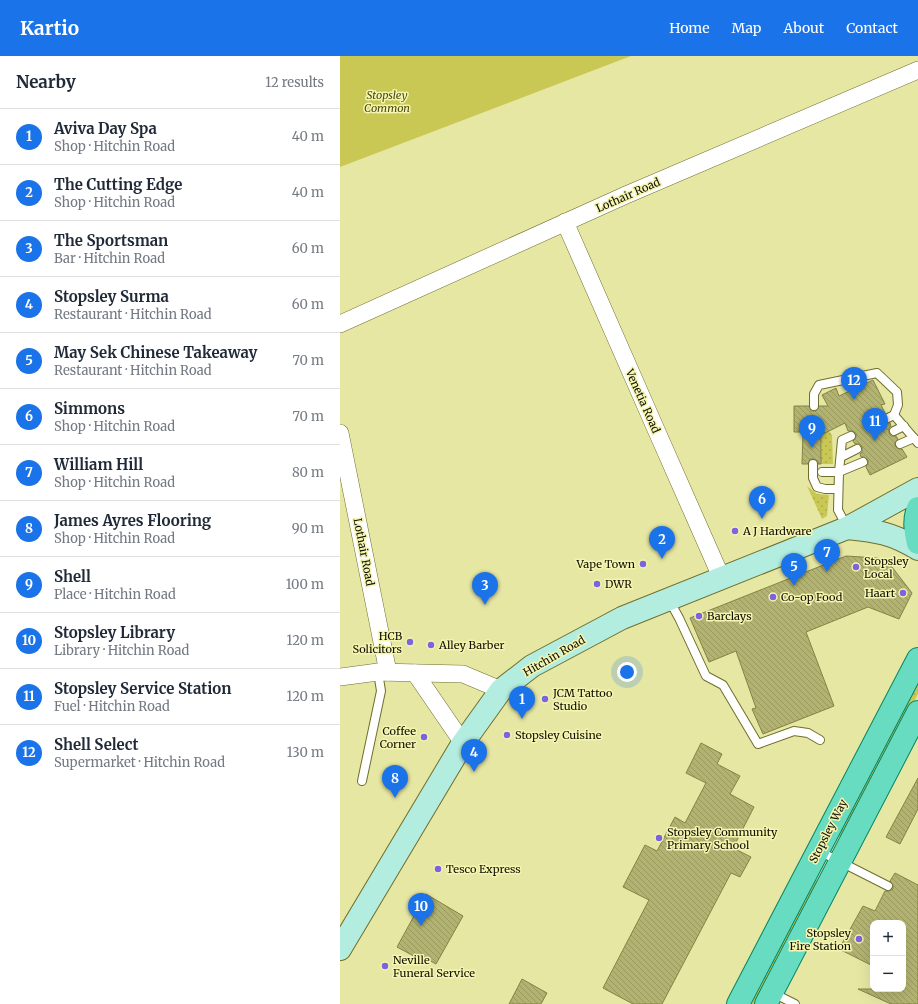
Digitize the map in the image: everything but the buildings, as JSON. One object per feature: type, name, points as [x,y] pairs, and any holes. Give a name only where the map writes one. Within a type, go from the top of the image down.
[{"type":"main road","points":[[918,508],[916,513],[916,534],[918,543]]},
{"type":"main road","name":"Stopsley Way","points":[[738,1004],[918,659]]},
{"type":"main road","points":[[769,998],[918,712]]},
{"type":"street","name":"Lothair Road","points":[[340,324],[565,222],[918,70]]},
{"type":"street","name":"Venetia Road","points":[[565,222],[722,579]]},
{"type":"street","name":"Lothair Road","points":[[340,433],[343,458],[383,672]]},
{"type":"street","name":"Hitchin Road","points":[[340,949],[462,743],[501,690],[532,666],[622,618],[847,528],[918,489]]},
{"type":"street","name":"Hitchin Road","points":[[847,528],[870,530],[891,535],[918,549]]},
{"type":"street","points":[[340,677],[383,672],[462,674],[501,690]]},
{"type":"street","points":[[415,672],[462,743]]},
{"type":"lane","points":[[814,406],[814,394],[819,386],[877,373],[898,392],[898,405],[891,417],[904,426],[916,440],[900,444]]},
{"type":"lane","points":[[894,431],[904,426]]},
{"type":"lane","points":[[847,528],[838,510],[838,489],[842,440],[851,436]]},
{"type":"lane","points":[[841,457],[857,449]]},
{"type":"lane","points":[[822,472],[839,472],[863,462]]},
{"type":"lane","points":[[813,464],[813,478],[818,487],[825,489],[838,489]]},
{"type":"lane","points":[[669,600],[706,676],[723,685],[758,744],[794,731],[808,733],[820,740]]},
{"type":"lane","points":[[362,781],[381,691],[383,672]]},
{"type":"lane","points":[[818,850],[888,886]]},
{"type":"lane","points":[[769,998],[795,1004]]},
{"type":"green space","name":"Stopsley Common","points":[[340,56],[631,56],[340,167]]},
{"type":"green space","points":[[822,428],[828,430],[832,435],[833,464],[821,464]]},
{"type":"green space","points":[[807,486],[817,494],[829,495],[827,516],[822,519]]},
{"type":"green space","points":[[918,678],[918,694],[843,838],[836,835]]},
{"type":"green space","points":[[816,880],[820,882],[757,1004],[750,1004]]},
{"type":"place","name":"Shell Select","points":[[854,400]]},
{"type":"place","name":"Stopsley Service Station","points":[[875,441]]},
{"type":"place","name":"Shell","points":[[812,448]]},
{"type":"place","name":"Simmons","points":[[762,519]]},
{"type":"place","name":"A J Hardware","points":[[735,531]]},
{"type":"place","name":"The Cutting Edge","points":[[662,559]]},
{"type":"place","name":"Vape Town","points":[[643,564]]},
{"type":"place","name":"Stopsley Local","points":[[856,567]]},
{"type":"place","name":"William Hill","points":[[827,572]]},
{"type":"place","name":"DWR","points":[[597,584]]},
{"type":"place","name":"May Sek Chinese Takeaway","points":[[794,586]]},
{"type":"place","name":"Haart","points":[[903,593]]},
{"type":"place","name":"Co-op Food","points":[[773,597]]},
{"type":"place","name":"The Sportsman","points":[[485,605]]},
{"type":"place","name":"Barclays","points":[[699,616]]},
{"type":"place","name":"HCB Solicitors","points":[[410,642]]},
{"type":"place","name":"Alley Barber","points":[[431,645]]},
{"type":"place","name":"JCM Tattoo Studio","points":[[545,699]]},
{"type":"place","name":"Aviva Day Spa","points":[[522,719]]},
{"type":"place","name":"Stopsley Cuisine","points":[[507,735]]},
{"type":"place","name":"Coffee Corner","points":[[424,737]]},
{"type":"place","name":"Stopsley Surma","points":[[474,772]]},
{"type":"place","name":"James Ayres Flooring","points":[[395,798]]},
{"type":"place","name":"Stopsley Community Primary School","points":[[659,838]]},
{"type":"place","name":"Tesco Express","points":[[438,869]]},
{"type":"place","name":"Stopsley Library","points":[[421,926]]},
{"type":"place","name":"Stopsley Fire Station","points":[[859,939]]},
{"type":"place","name":"Neville Funeral Service","points":[[385,966]]}]
